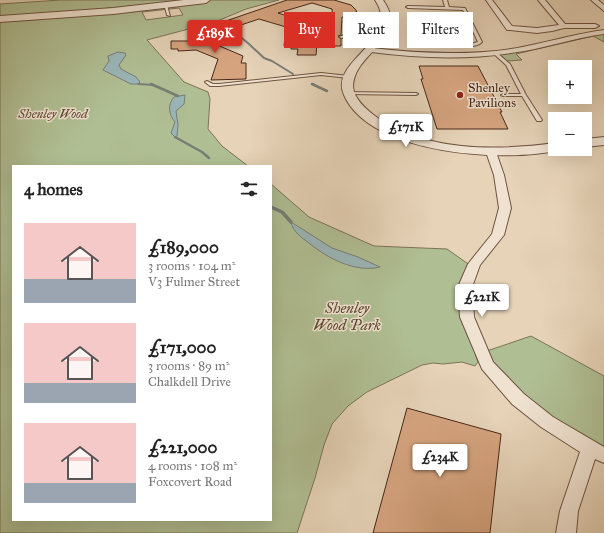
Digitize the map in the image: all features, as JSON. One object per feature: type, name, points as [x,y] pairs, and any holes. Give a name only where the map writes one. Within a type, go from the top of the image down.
[{"type":"street","points":[[0,19],[165,5],[206,0]]},
{"type":"street","points":[[379,0],[385,12]]},
{"type":"street","points":[[489,0],[507,26],[514,29],[549,30],[558,29],[563,26],[604,29]]},
{"type":"street","points":[[541,0],[563,26]]},
{"type":"street","points":[[594,0],[604,8]]},
{"type":"street","points":[[521,29],[524,36],[541,44]]},
{"type":"street","points":[[548,148],[529,151],[491,152],[443,146],[394,131],[363,113],[348,93],[348,77],[371,50],[435,54],[495,52],[541,44],[604,29]]},
{"type":"street","points":[[592,143],[604,141]]},
{"type":"street","points":[[491,152],[499,175],[505,208],[498,235],[474,264],[465,287],[467,316],[487,365],[518,399],[547,422],[597,452],[569,511],[566,533]]},
{"type":"lane","points":[[445,0],[447,8]]},
{"type":"lane","points":[[165,5],[169,15]]},
{"type":"lane","points":[[408,7],[464,9],[465,12]]},
{"type":"lane","points":[[473,28],[480,42],[473,45]]},
{"type":"lane","points":[[495,52],[508,64],[539,120]]},
{"type":"lane","points":[[207,82],[212,85],[220,85],[321,74],[348,77]]},
{"type":"lane","points":[[348,93],[416,94]]},
{"type":"lane","points":[[503,95],[524,95]]},
{"type":"green space","points":[[61,0],[198,0],[0,18],[0,4]]},
{"type":"green space","name":"Shenley Wood Park","points":[[206,0],[279,0],[246,9],[215,22],[147,40],[184,82],[208,92],[210,99],[208,129],[222,146],[247,165],[12,165],[12,521],[272,521],[272,185],[309,217],[374,246],[447,249],[471,266],[463,317],[478,362],[475,366],[462,362],[422,365],[367,392],[348,406],[332,424],[297,533],[0,533],[0,19]],"holes":[[[179,8],[183,15],[146,20],[142,12]]]},
{"type":"green space","points":[[604,32],[604,42],[593,36],[516,54],[522,60],[507,61],[497,52]]},
{"type":"green space","points":[[531,336],[604,376],[604,455],[547,422],[481,353]]},
{"type":"water","points":[[118,52],[125,53],[126,55],[119,65],[121,69],[136,77],[140,82],[138,84],[131,84],[103,70],[109,61],[108,56]]},
{"type":"water","points":[[185,95],[184,104],[176,111],[178,125],[177,136],[175,137],[171,133],[175,122],[170,113],[170,103],[174,97]]},
{"type":"water","points":[[291,222],[332,248],[358,257],[380,267],[361,268],[333,259],[316,249],[300,236],[295,231]]},
{"type":"building","points":[[287,0],[334,0],[351,5],[356,12],[343,12],[341,35],[338,36],[341,39],[341,46],[335,46],[335,12],[332,12],[332,9],[312,3],[278,13],[284,15],[284,26],[259,19],[235,27],[223,22]]},
{"type":"building","points":[[222,22],[215,44],[243,56],[241,63],[246,63],[246,79],[211,80],[218,59],[196,50],[178,51],[178,49],[171,49],[171,41],[193,41],[199,29]]},
{"type":"building","points":[[317,48],[316,55],[297,55],[298,49],[291,49]]},
{"type":"building","name":"Shenley Pavilions","points":[[419,66],[478,66],[502,112],[500,112],[508,129],[437,129],[421,79],[423,79]]},
{"type":"building","points":[[407,408],[501,434],[490,533],[373,533]]},
{"type":"waterway","points":[[223,27],[236,33],[264,58],[272,61],[293,74]]},
{"type":"waterway","points":[[138,84],[153,85]]},
{"type":"waterway","points":[[315,85],[312,84],[327,91]]},
{"type":"waterway","points":[[153,85],[178,96]]},
{"type":"waterway","points":[[175,137],[202,152],[209,158]]},
{"type":"waterway","points":[[272,207],[282,212],[291,222]]},
{"type":"place","name":"Shenley Pavilions","points":[[460,95]]},
{"type":"park label","name":"Shenley Wood","points":[[53,114]]}]
